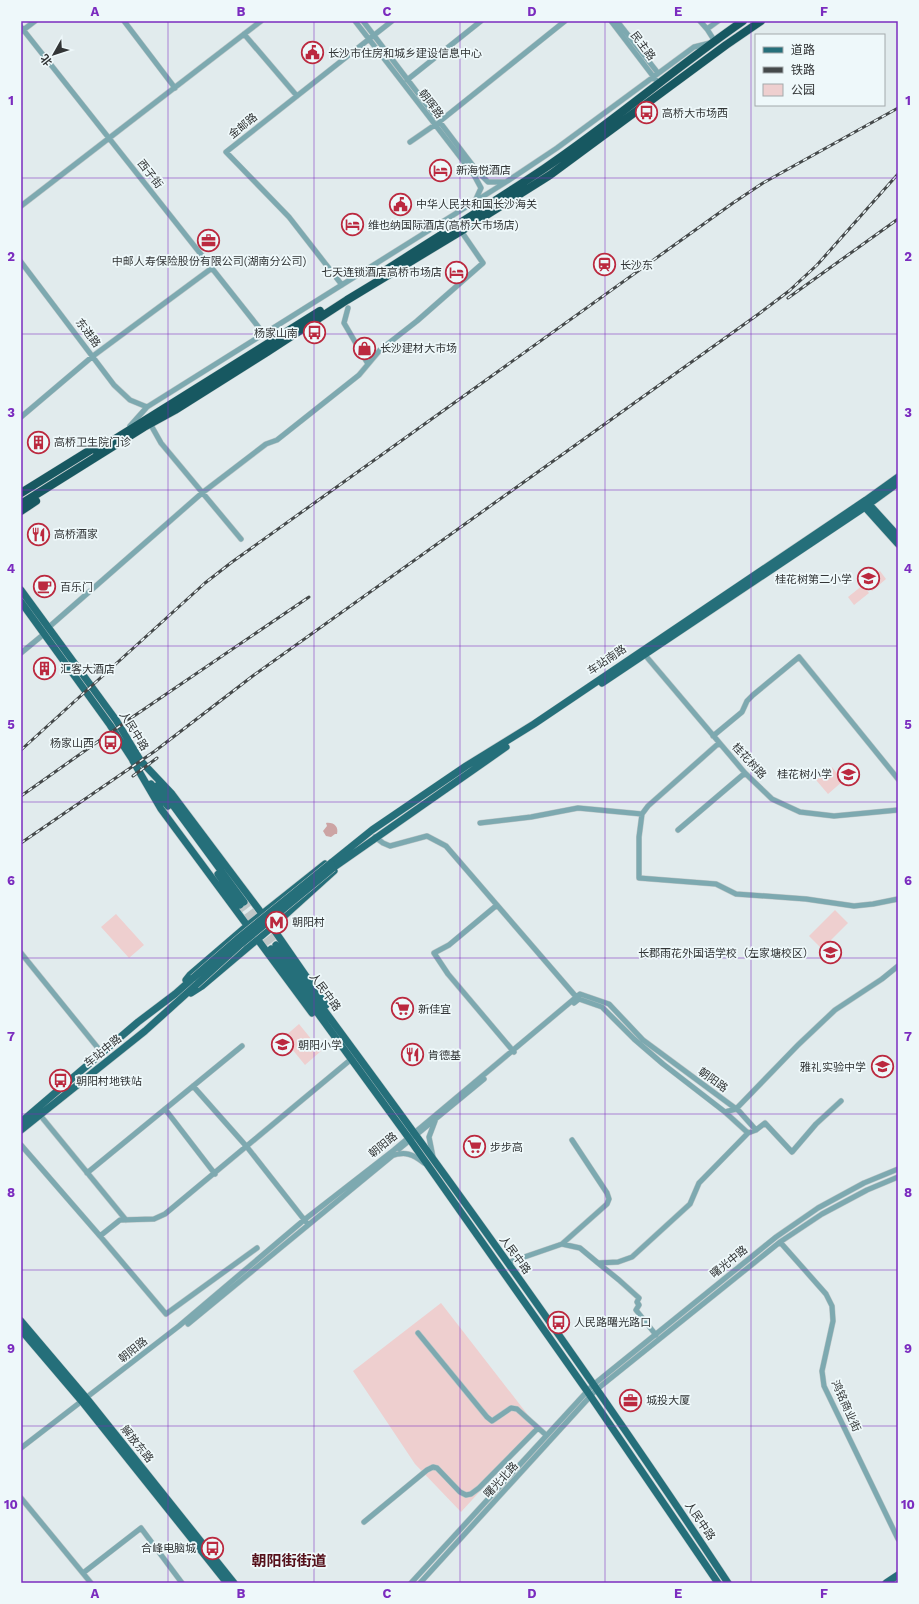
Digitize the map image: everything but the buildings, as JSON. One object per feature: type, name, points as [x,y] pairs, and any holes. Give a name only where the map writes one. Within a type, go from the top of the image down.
[{"type":"highway","points":[[21,511],[174,407],[546,168],[659,84],[713,42],[729,26],[743,21]]},
{"type":"highway","points":[[21,504],[174,407],[267,352],[347,300],[550,175],[726,45],[761,21]]},
{"type":"highway","points":[[21,493],[130,426],[174,407]]},
{"type":"highway","points":[[21,498],[145,426]]},
{"type":"main road","name":"车站南路","points":[[332,866],[350,856],[481,764],[645,655],[866,504],[898,477]]},
{"type":"main road","name":"车站南路","points":[[332,866],[342,854],[372,830],[466,766],[534,724],[898,483]]},
{"type":"main road","points":[[866,504],[898,536]]},
{"type":"main road","points":[[866,504],[898,544]]},
{"type":"main road","name":"人民中路","points":[[21,590],[116,720],[136,760]]},
{"type":"main road","name":"人民中路","points":[[21,602],[195,843],[242,904]]},
{"type":"main road","points":[[136,760],[172,794],[272,927],[357,1048],[369,1070]]},
{"type":"main road","points":[[136,760],[161,809],[257,940],[349,1061],[366,1077]]},
{"type":"main road","points":[[177,997],[190,975],[247,926],[322,866],[342,854]]},
{"type":"main road","points":[[177,997],[202,986],[272,927],[350,856]]},
{"type":"main road","name":"车站中路","points":[[21,1130],[145,1031],[177,997],[240,937],[332,866]]},
{"type":"main road","name":"人民中路","points":[[412,1136],[369,1070],[274,947],[366,1077],[432,1164],[718,1583]]},
{"type":"main road","name":"车站中路","points":[[21,1122],[138,1022],[177,997]]},
{"type":"main road","name":"人民中路","points":[[432,1164],[507,1263],[595,1387],[728,1583]]},
{"type":"main road","name":"解放东路","points":[[21,1321],[24,1333],[85,1401],[203,1542],[234,1583]]},
{"type":"main road","name":"解放东路","points":[[85,1401],[227,1583]]},
{"type":"main road","points":[[886,1583],[898,1575]]},
{"type":"street","points":[[22,30],[35,21]]},
{"type":"street","points":[[124,21],[175,88]]},
{"type":"street","points":[[21,206],[261,21]]},
{"type":"street","name":"朝晖路","points":[[355,21],[372,37],[407,80],[474,175],[481,188],[475,202]]},
{"type":"street","name":"朝晖路","points":[[363,21],[372,37],[437,123],[476,171],[488,182],[506,182]]},
{"type":"street","name":"金邮路","points":[[342,285],[289,217],[226,152],[392,21]]},
{"type":"street","points":[[407,80],[481,21]]},
{"type":"street","points":[[410,142],[437,123],[565,21]]},
{"type":"street","name":"民主路","points":[[611,21],[656,75]]},
{"type":"street","name":"民主路","points":[[618,21],[656,75],[659,84]]},
{"type":"street","points":[[130,426],[147,407],[506,182],[557,148],[694,47],[713,42],[707,29],[700,21]]},
{"type":"street","points":[[707,29],[718,21]]},
{"type":"street","name":"西子街","points":[[22,30],[264,334]]},
{"type":"street","points":[[244,34],[297,96]]},
{"type":"street","points":[[49,627],[202,493],[266,444],[277,440],[359,375],[380,350],[417,321],[483,263],[461,231]]},
{"type":"street","name":"东进路","points":[[21,262],[114,385],[130,400],[147,407]]},
{"type":"street","points":[[21,417],[93,356],[212,268]]},
{"type":"street","points":[[348,308],[344,324],[368,364]]},
{"type":"street","points":[[145,426],[241,539]]},
{"type":"street","points":[[21,653],[44,634]]},
{"type":"street","name":"桂花树路","points":[[645,655],[745,773],[772,799],[800,812],[834,816],[898,810]]},
{"type":"street","points":[[713,736],[742,712],[747,701],[753,695],[799,657],[898,779]]},
{"type":"street","points":[[719,743],[648,806],[642,814],[639,837],[639,878],[716,884],[736,894],[806,899],[854,906],[898,899]]},
{"type":"street","points":[[678,830],[745,773]]},
{"type":"street","points":[[480,823],[531,817],[578,808],[642,814]]},
{"type":"street","points":[[375,837],[390,846],[427,836],[446,846],[578,998]]},
{"type":"street","points":[[497,905],[449,945],[434,953],[448,974],[513,1052]]},
{"type":"street","points":[[21,953],[102,1053]]},
{"type":"street","points":[[725,1112],[736,1109],[798,1045],[835,1010],[882,979],[898,966]]},
{"type":"street","name":"朝阳路","points":[[21,1448],[181,1329],[391,1156],[412,1136],[578,998],[580,994],[609,1004],[643,1040],[736,1109],[756,1130]]},
{"type":"street","name":"朝阳路","points":[[578,998],[602,1007],[651,1054],[748,1132]]},
{"type":"street","points":[[87,1173],[242,1046]]},
{"type":"street","name":"朝阳路","points":[[21,1452],[179,1326],[304,1220],[438,1117],[513,1052]]},
{"type":"street","points":[[100,1236],[120,1220],[154,1219],[165,1214],[215,1174],[349,1061]]},
{"type":"street","points":[[193,1086],[247,1147],[307,1224]]},
{"type":"street","points":[[598,1263],[618,1262],[632,1257],[690,1204],[699,1183],[748,1132],[756,1130],[765,1123],[792,1152],[816,1124],[841,1101]]},
{"type":"street","points":[[165,1109],[215,1174]]},
{"type":"street","points":[[40,1115],[126,1220]]},
{"type":"street","points":[[432,1164],[429,1136],[438,1117]]},
{"type":"street","points":[[507,1263],[562,1244],[607,1204],[609,1199],[608,1193],[572,1140]]},
{"type":"street","points":[[21,1145],[166,1314],[257,1248]]},
{"type":"street","points":[[391,1156],[399,1153],[406,1153],[432,1164]]},
{"type":"street","name":"曙光中路","points":[[595,1387],[776,1237],[818,1208],[864,1183],[898,1170]]},
{"type":"street","name":"曙光中路","points":[[595,1387],[780,1242],[828,1210],[867,1190],[898,1178]]},
{"type":"street","name":"鸿铭商业街","points":[[780,1242],[826,1294],[832,1306],[833,1321],[822,1371],[824,1386],[898,1539]]},
{"type":"street","points":[[562,1244],[580,1248],[639,1298],[637,1302],[639,1305],[636,1310],[656,1335]]},
{"type":"street","points":[[418,1333],[487,1417],[492,1420],[511,1408],[517,1409],[546,1435]]},
{"type":"street","name":"曙光北路","points":[[420,1583],[595,1387]]},
{"type":"street","name":"曙光北路","points":[[410,1583],[546,1435],[589,1394]]},
{"type":"street","points":[[364,1522],[427,1470],[433,1467],[437,1468],[460,1492],[466,1495],[471,1494],[479,1488],[538,1428]]},
{"type":"street","points":[[21,1498],[91,1583]]},
{"type":"street","points":[[83,1573],[141,1528],[182,1583]]},
{"type":"green space","points":[[880,571],[886,579],[872,591],[865,582]]},
{"type":"green space","points":[[863,585],[869,593],[854,605],[848,597]]},
{"type":"green space","points":[[832,767],[843,781],[828,794],[816,780]]},
{"type":"green space","points":[[835,910],[848,923],[822,949],[809,936]]},
{"type":"green space","points":[[116,914],[144,945],[129,958],[101,927]]},
{"type":"green space","points":[[299,1024],[321,1051],[305,1065],[283,1038]]},
{"type":"green space","points":[[441,1303],[538,1428],[461,1512],[415,1464],[353,1371]]},
{"type":"shaded area","points":[[326,823],[331,823],[337,827],[337,834],[331,837],[326,836],[323,831],[327,826]]},
{"type":"tunnel","points":[[244,902],[276,945]]},
{"type":"tunnel","points":[[240,905],[271,949]]},
{"type":"railway","points":[[21,750],[205,583],[232,562],[733,203],[763,183],[898,108]]},
{"type":"railway","points":[[21,843],[155,751],[254,675],[789,291],[817,265],[898,174]]},
{"type":"railway","points":[[788,298],[898,219]]},
{"type":"railway","points":[[21,796],[134,716],[309,597]]},
{"type":"railway","points":[[133,776],[157,758]]},
{"type":"place","name":"长沙市住房和城乡建设信息中心","points":[[312,53]]},
{"type":"place","name":"高桥大市场西","points":[[647,113]]},
{"type":"place","name":"新海悦酒店","points":[[441,170]]},
{"type":"place","name":"中华人民共和国长沙海关","points":[[401,204]]},
{"type":"place","name":"维也纳国际酒店(高桥大市场店)","points":[[352,225]]},
{"type":"place","name":"中邮人寿保险股份有限公司(湖南分公司)","points":[[209,241]]},
{"type":"place","name":"长沙东","points":[[605,265]]},
{"type":"place","name":"七天连锁酒店高桥市场店","points":[[457,272]]},
{"type":"place","name":"杨家山南","points":[[314,333]]},
{"type":"place","name":"长沙建材大市场","points":[[364,348]]},
{"type":"place","name":"高桥卫生院门诊","points":[[39,442]]},
{"type":"place","name":"高桥酒家","points":[[39,534]]},
{"type":"place","name":"桂花树第二小学","points":[[868,579]]},
{"type":"place","name":"百乐门","points":[[44,587]]},
{"type":"place","name":"汇客大酒店","points":[[45,669]]},
{"type":"place","name":"杨家山西","points":[[110,743]]},
{"type":"place","name":"桂花树小学","points":[[848,774]]},
{"type":"place","name":"朝阳村","points":[[277,922]]},
{"type":"place","name":"长郡雨花外国语学校（左家塘校区）","points":[[830,953]]},
{"type":"place","name":"新佳宜","points":[[402,1009]]},
{"type":"place","name":"朝阳小学","points":[[282,1045]]},
{"type":"place","name":"肯德基","points":[[412,1055]]},
{"type":"place","name":"雅礼实验中学","points":[[882,1067]]},
{"type":"place","name":"朝阳村地铁站","points":[[61,1081]]},
{"type":"place","name":"步步高","points":[[474,1147]]},
{"type":"place","name":"人民路曙光路口","points":[[559,1322]]},
{"type":"place","name":"城投大厦","points":[[630,1400]]},
{"type":"place","name":"合峰电脑城","points":[[212,1548]]},
{"type":"district","name":"朝阳街街道","points":[[289,1561]]}]
